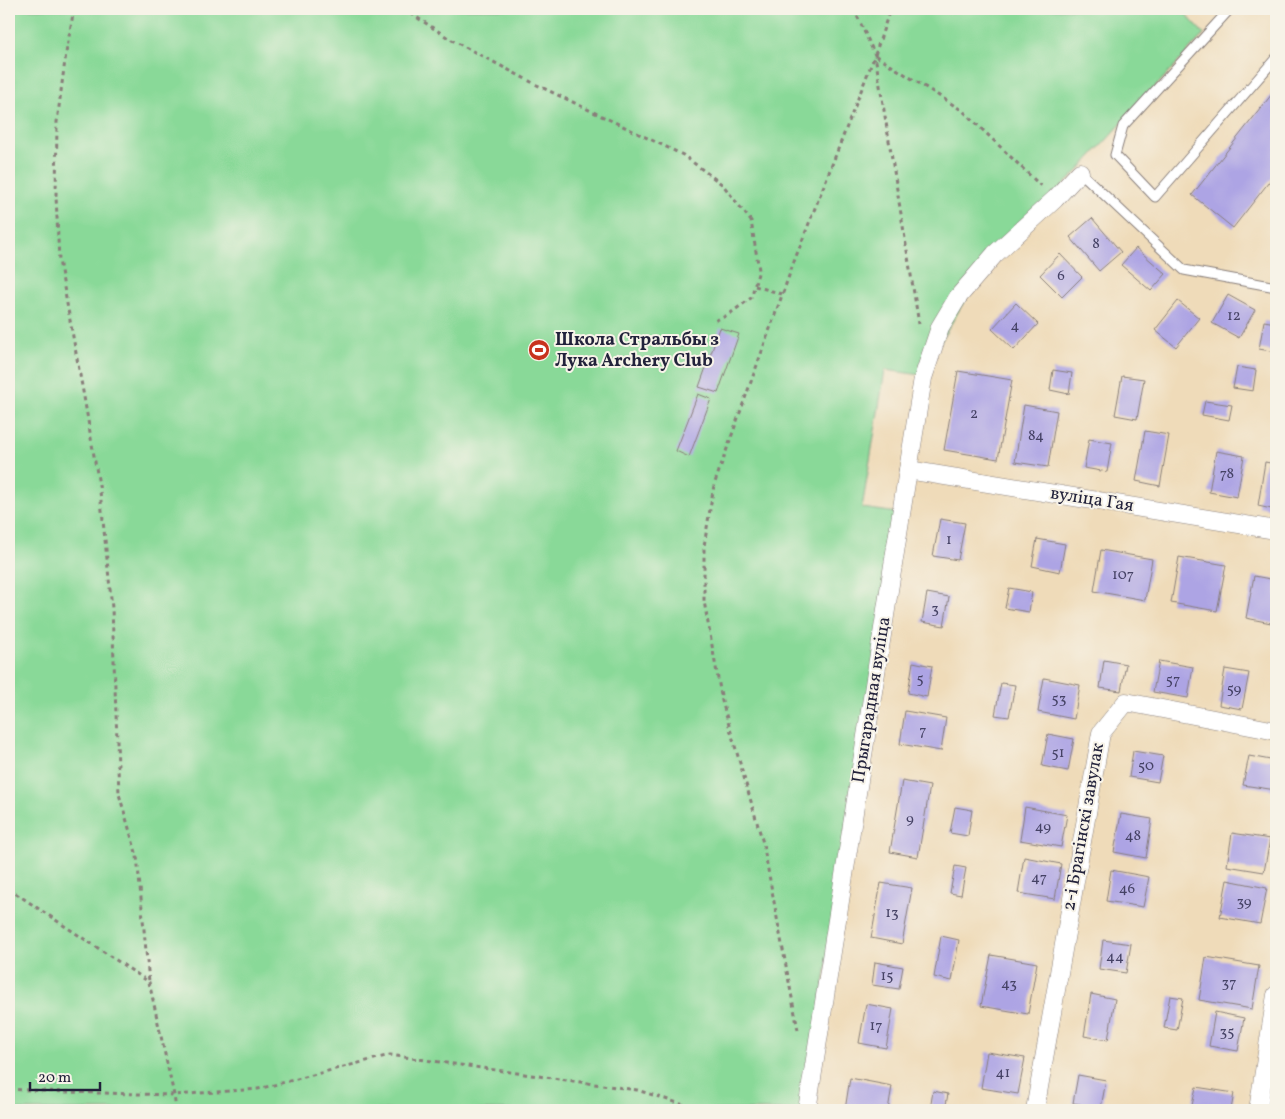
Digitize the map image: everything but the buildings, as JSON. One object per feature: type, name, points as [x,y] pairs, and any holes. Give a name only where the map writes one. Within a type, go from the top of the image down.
[{"type":"street","name":"Прыгарадная вуліца","points":[[807,1110],[926,366],[940,327],[958,297],[995,254],[1055,199],[1080,172]]},
{"type":"street","name":"вуліца Гая","points":[[908,470],[1276,530]]},
{"type":"street","name":"2-і Брагінскі завулак","points":[[1035,1110],[1101,733],[1126,702],[1276,731]]},
{"type":"street","points":[[1258,1110],[1276,995]]},
{"type":"lane","points":[[1230,9],[1123,126],[1115,154],[1155,197],[1276,58]]},
{"type":"lane","points":[[1080,172],[1184,270],[1276,287]]},
{"type":"path","points":[[74,9],[66,53],[58,122],[56,196],[60,260],[100,491],[112,608],[119,794],[138,856],[149,982],[176,1110]]},
{"type":"path","points":[[404,9],[450,39],[538,85],[683,156],[723,185],[751,221],[759,270],[751,298],[728,315],[714,321]]},
{"type":"path","points":[[854,9],[875,55],[920,329]]},
{"type":"path","points":[[799,1036],[763,843],[722,701],[704,601],[704,546],[714,485],[782,294],[875,55],[890,9]]},
{"type":"path","points":[[875,55],[963,111],[1055,199]]},
{"type":"path","points":[[755,286],[782,294]]},
{"type":"path","points":[[9,889],[149,982]]},
{"type":"path","points":[[9,1089],[174,1095],[258,1089],[390,1056],[637,1090],[700,1110]]},
{"type":"green space","points":[[9,9],[1181,9],[1204,34],[1078,171],[993,252],[921,375],[885,370],[862,508],[898,513],[804,1110],[9,1110]]},
{"type":"place","name":"Школа Стральбы з Лука Archery Club","points":[[539,350]]}]
